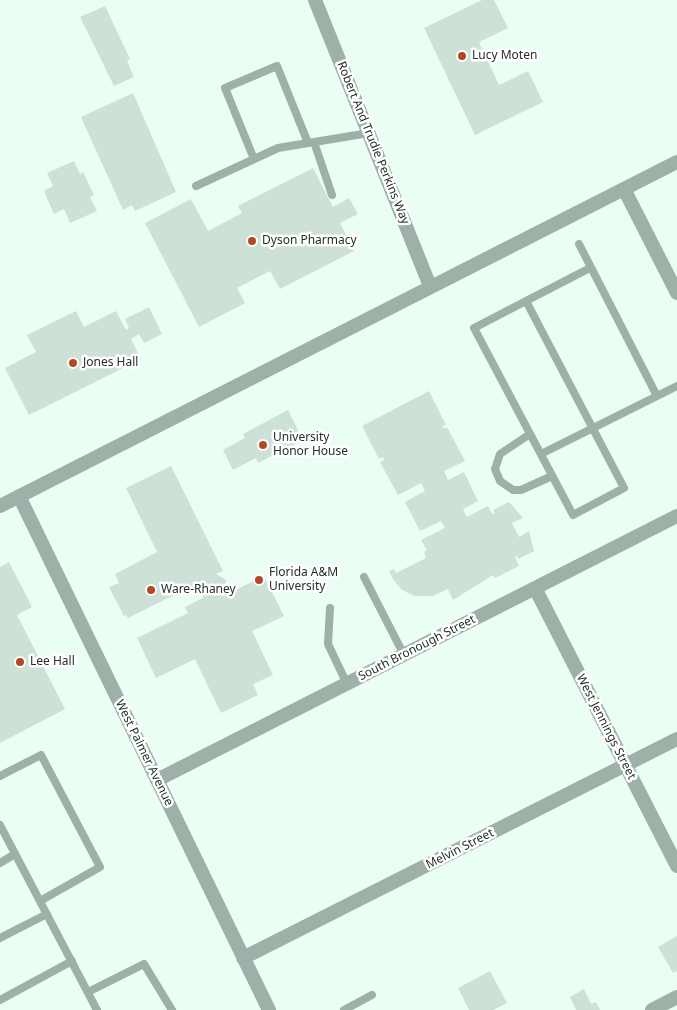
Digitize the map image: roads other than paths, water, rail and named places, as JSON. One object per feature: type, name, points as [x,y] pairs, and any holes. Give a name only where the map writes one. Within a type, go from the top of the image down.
[{"type":"street","name":"Robert And Trudie Perkins Way","points":[[315,0],[430,286]]},
{"type":"street","points":[[0,506],[677,162]]},
{"type":"street","points":[[624,189],[677,293]]},
{"type":"street","name":"West Palmer Avenue","points":[[19,496],[269,1010]]},
{"type":"street","name":"South Bronough Street","points":[[157,780],[677,516]]},
{"type":"street","name":"West Jennings Street","points":[[535,588],[677,866]]},
{"type":"street","name":"Melvin Street","points":[[243,958],[677,739]]},
{"type":"street","points":[[652,1010],[671,1003]]},
{"type":"lane","points":[[254,159],[225,88],[277,66],[332,195]]},
{"type":"lane","points":[[196,186],[278,148],[369,133]]},
{"type":"lane","points":[[578,244],[657,396]]},
{"type":"lane","points":[[526,301],[624,488],[573,514],[474,328],[526,301],[590,268]]},
{"type":"lane","points":[[541,454],[677,386]]},
{"type":"lane","points":[[530,434],[500,454],[495,469],[500,482],[513,490],[521,490],[552,476]]},
{"type":"lane","points":[[364,577],[404,655]]},
{"type":"lane","points":[[330,608],[328,644],[347,684]]},
{"type":"lane","points":[[0,776],[41,755],[100,868],[40,900]]},
{"type":"lane","points":[[0,825],[97,1010]]},
{"type":"lane","points":[[0,862],[16,854]]},
{"type":"lane","points":[[0,938],[47,914]]},
{"type":"lane","points":[[0,1000],[72,961]]},
{"type":"lane","points":[[88,992],[144,964],[172,1010]]},
{"type":"lane","points":[[344,1010],[372,995]]},
{"type":"place","name":"Lucy Moten","points":[[462,56]]},
{"type":"place","name":"Dyson Pharmacy","points":[[252,241]]},
{"type":"place","name":"Jones Hall","points":[[73,363]]},
{"type":"place","name":"University Honor House","points":[[263,445]]},
{"type":"place","name":"Florida A&M University","points":[[259,580]]},
{"type":"place","name":"Ware-Rhaney","points":[[151,590]]},
{"type":"place","name":"Lee Hall","points":[[20,662]]}]
